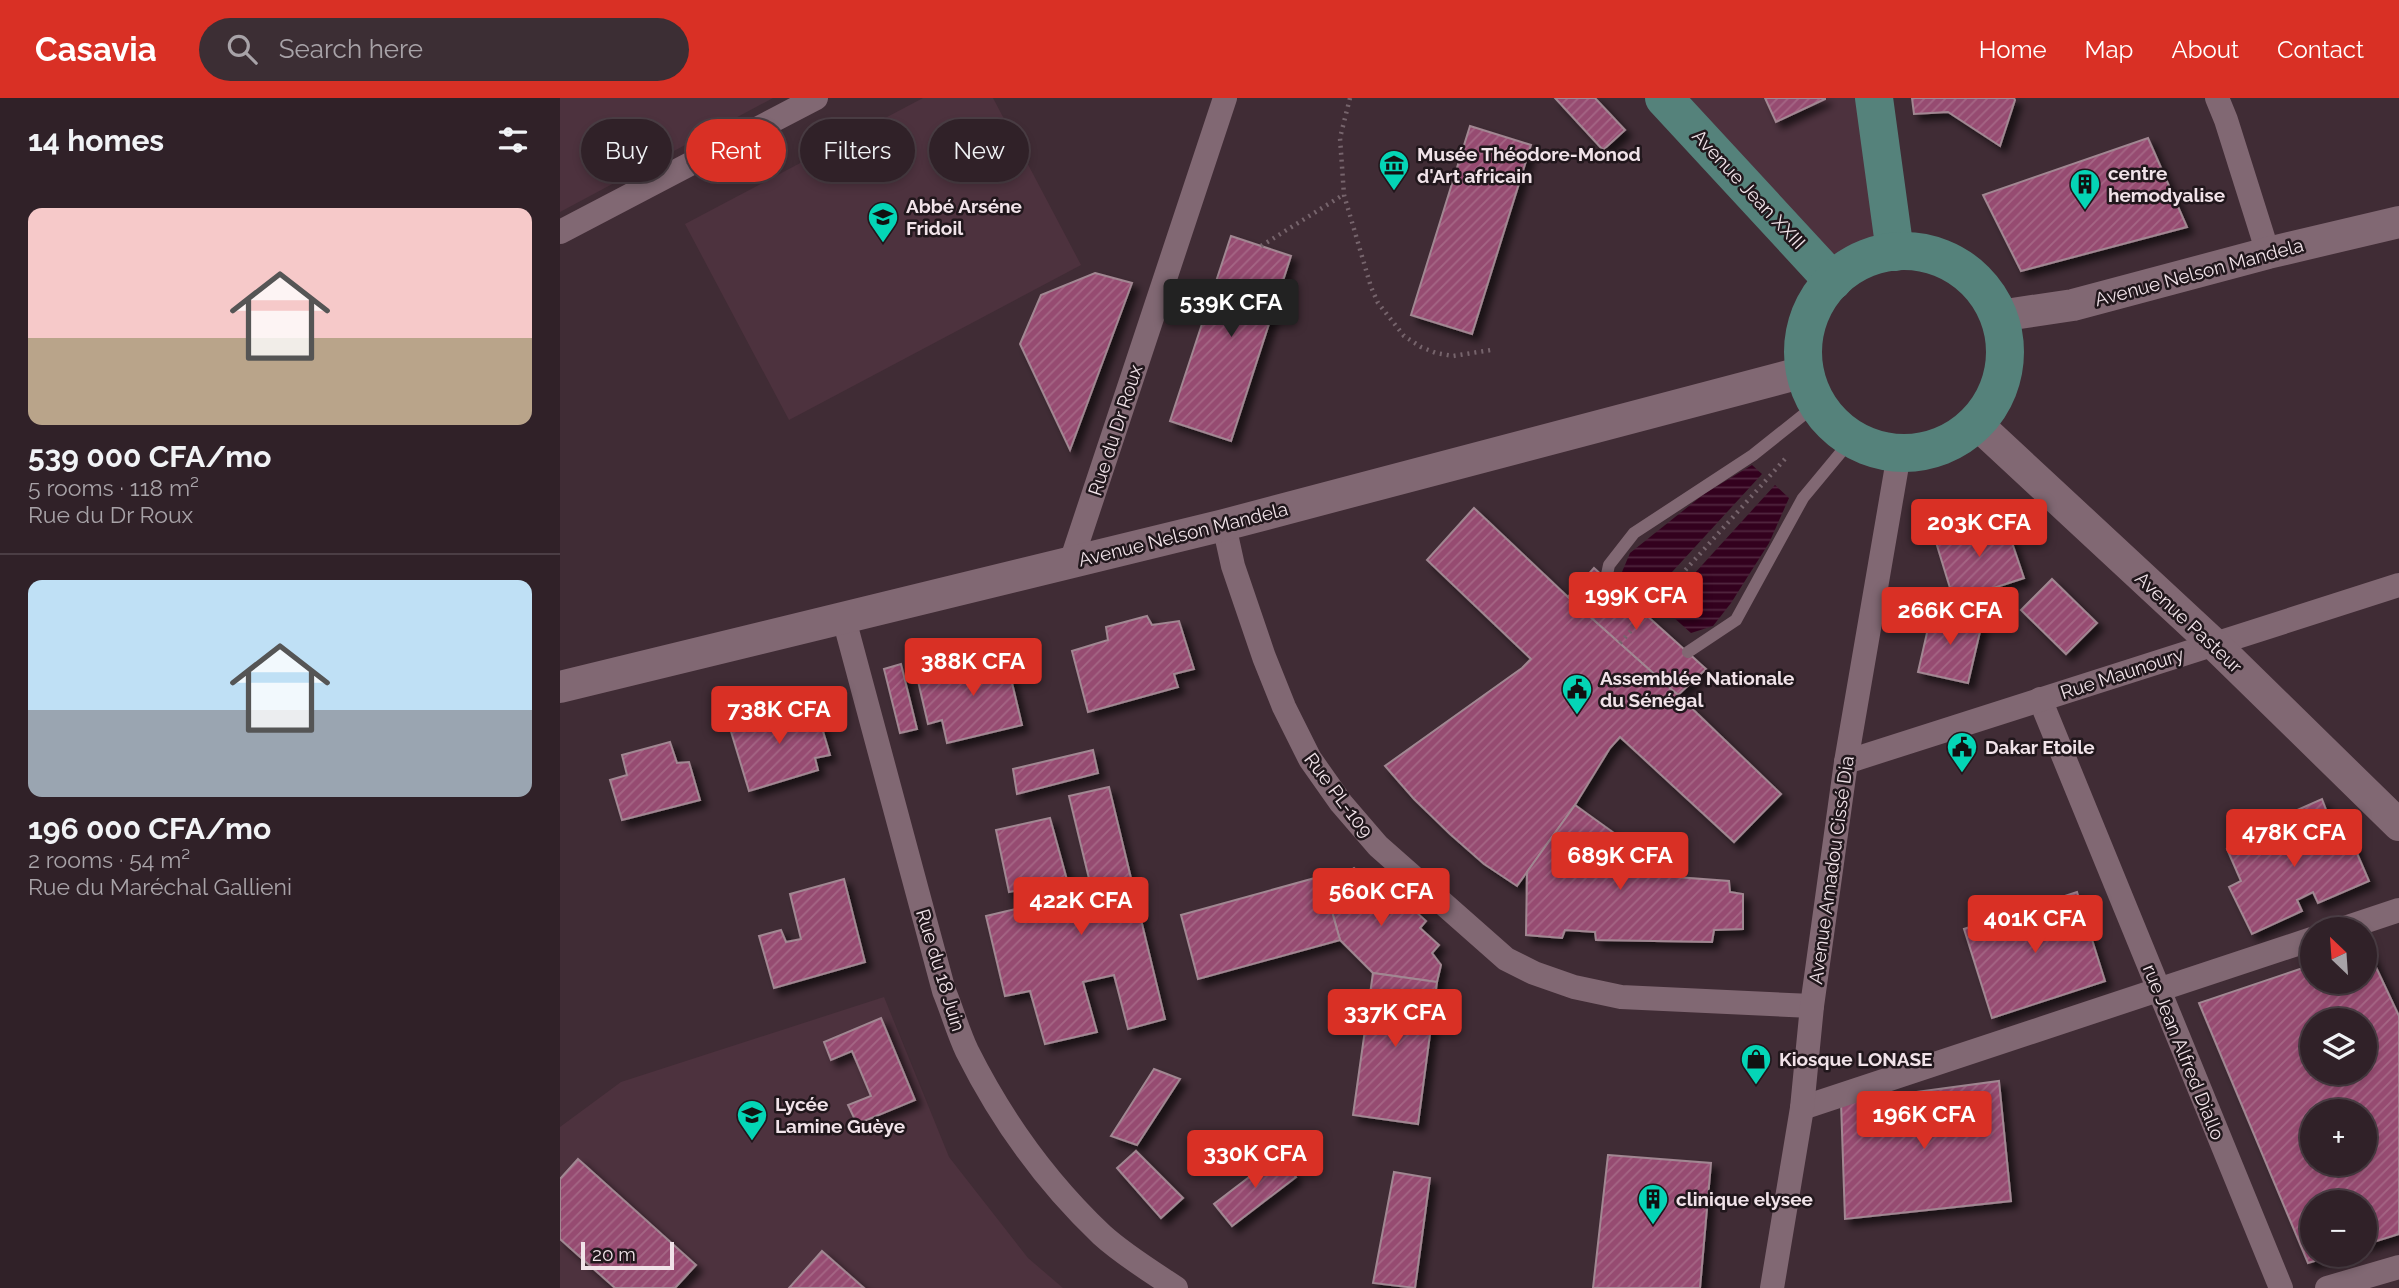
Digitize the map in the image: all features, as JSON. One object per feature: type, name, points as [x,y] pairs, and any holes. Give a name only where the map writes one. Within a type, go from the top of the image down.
[{"type":"main road","name":"Avenue Jean XXIII","points":[[1664,98],[1833,281]]},
{"type":"main road","points":[[1874,98],[1895,252]]},
{"type":"main road","points":[[1895,252],[1921,253],[1946,260],[1968,274],[1986,293],[1998,316],[2005,344],[2003,372],[1998,391],[1976,423],[1966,433],[1941,447],[1899,454],[1880,451],[1837,429],[1810,388],[1803,344],[1809,317],[1823,292],[1833,281],[1861,261],[1895,252]]},
{"type":"street","points":[[560,232],[816,98]]},
{"type":"street","name":"Rue du Dr Roux","points":[[1071,562],[1225,98]]},
{"type":"street","points":[[2217,98],[2227,120],[2269,253]]},
{"type":"street","name":"Avenue Nelson Mandela","points":[[1998,316],[2073,305],[2399,222]]},
{"type":"street","name":"Avenue Nelson Mandela","points":[[560,687],[1224,525],[1810,388]]},
{"type":"street","name":"Avenue Pasteur","points":[[1976,423],[2214,644],[2399,825]]},
{"type":"street","name":"Avenue Amadou Cissé Dia","points":[[1772,1288],[1802,1108],[1812,1006],[1846,762],[1899,454]]},
{"type":"street","name":"Rue PL-109","points":[[1224,525],[1241,592],[1264,657],[1284,707],[1310,759],[1341,803],[1378,846],[1506,958],[1534,974],[1574,988],[1620,997],[1812,1006]]},
{"type":"street","name":"Rue Maunoury","points":[[1846,762],[2399,585]]},
{"type":"street","name":"Rue du 18 Juin","points":[[844,619],[944,991],[966,1049],[1026,1150],[1064,1194],[1103,1236],[1176,1288]]},
{"type":"street","name":"rue Jean Alfred Diallo","points":[[2040,699],[2281,1288]]},
{"type":"street","points":[[2377,917],[2399,910]]},
{"type":"street","points":[[1802,1108],[2300,943]]},
{"type":"street","points":[[2327,1288],[2399,1267]]},
{"type":"lane","points":[[1606,579],[1609,565],[1634,533],[1753,455],[1810,388]]},
{"type":"lane","points":[[1688,652],[1736,620],[1804,498],[1852,439]]},
{"type":"path","points":[[1350,98],[1340,138],[1344,195],[1378,303],[1404,336],[1421,347],[1453,356],[1491,350]]},
{"type":"path","points":[[1261,246],[1344,195]]},
{"type":"path","points":[[1620,643],[1791,454]]},
{"type":"shaded area","points":[[560,98],[773,98],[734,119],[686,119],[686,145],[672,152],[672,119],[581,119],[581,182],[616,182],[560,212]]},
{"type":"shaded area","name":"Abbé Arséne Fridoil","points":[[923,98],[993,98],[1004,119],[929,119],[929,182],[1029,182],[1029,166],[1081,265],[789,420],[685,224],[764,182],[786,182],[786,171],[800,163],[800,182],[915,182],[915,119],[883,119]]},
{"type":"shaded area","points":[[1685,98],[1859,98],[1876,238],[1854,245],[1828,261]]},
{"type":"shaded area","points":[[1752,465],[1762,474],[1650,596],[1622,572],[1630,553],[1704,494]]},
{"type":"shaded area","points":[[1775,485],[1789,498],[1769,543],[1713,626],[1691,633],[1663,608]]},
{"type":"shaded area","name":"Lycée Lamine Guèye","points":[[884,997],[949,1157],[1028,1258],[1063,1288],[560,1288],[560,1127],[621,1082]]},
{"type":"building","points":[[1555,98],[1595,98],[1625,130],[1603,150]]},
{"type":"building","points":[[1765,98],[1825,98],[1825,99],[1776,122]]},
{"type":"building","points":[[1912,98],[2015,100],[2000,146],[1948,112],[1914,114]]},
{"type":"building","points":[[1470,126],[1531,145],[1472,334],[1411,315]]},
{"type":"building","name":"centre hemodyalise","points":[[2148,138],[2187,227],[2021,271],[1983,195]]},
{"type":"building","points":[[1231,236],[1291,256],[1231,441],[1170,421]]},
{"type":"building","points":[[1095,273],[1132,283],[1070,450],[1020,344],[1041,295]]},
{"type":"building","name":"Assemblée Nationale du Sénégal","points":[[1474,508],[1678,695],[1781,794],[1734,842],[1620,737],[1517,886],[1484,864],[1450,834],[1385,766],[1531,659],[1427,560]]},
{"type":"building","points":[[2003,516],[2024,578],[1954,601],[1935,539]]},
{"type":"building","points":[[1594,568],[1706,669],[1678,695],[1568,597]]},
{"type":"building","points":[[2052,579],[2097,623],[2066,654],[2021,610]]},
{"type":"building","points":[[1932,611],[1982,623],[1968,683],[1918,672]]},
{"type":"building","points":[[1147,616],[1152,625],[1179,621],[1194,669],[1174,674],[1178,687],[1088,712],[1072,651],[1108,640],[1106,627]]},
{"type":"building","points":[[1004,649],[1022,725],[947,743],[942,720],[928,724],[918,681],[937,676],[938,681],[952,678],[950,663]]},
{"type":"building","points":[[901,664],[917,729],[900,733],[884,669]]},
{"type":"building","points":[[802,702],[805,714],[817,711],[830,755],[815,758],[818,770],[749,791],[729,725],[747,719],[749,726],[763,721],[760,714]]},
{"type":"building","points":[[670,742],[677,763],[689,762],[700,800],[622,820],[610,780],[627,775],[622,755]]},
{"type":"building","points":[[1093,750],[1098,773],[1017,794],[1013,769]]},
{"type":"building","points":[[1109,787],[1165,1019],[1128,1029],[1114,975],[1083,982],[1097,1032],[1045,1044],[1030,991],[1005,996],[986,916],[1092,891],[1069,796]]},
{"type":"building","points":[[2322,799],[2328,815],[2335,818],[2346,841],[2353,844],[2369,881],[2318,903],[2313,892],[2297,900],[2302,911],[2252,934],[2229,887],[2241,881],[2227,849],[2253,837],[2261,853],[2275,846],[2270,837],[2274,831],[2283,827],[2291,828],[2295,837],[2305,832],[2295,811]]},
{"type":"building","points":[[1575,805],[1646,856],[1636,874],[1729,881],[1730,892],[1743,894],[1743,929],[1714,930],[1712,942],[1596,940],[1595,932],[1565,930],[1562,938],[1526,935],[1527,872]]},
{"type":"building","points":[[1050,818],[1067,880],[1009,892],[996,830]]},
{"type":"building","points":[[1354,868],[1379,890],[1384,882],[1426,921],[1420,928],[1439,945],[1432,953],[1441,965],[1437,982],[1373,973],[1340,940],[1322,876],[1343,876]]},
{"type":"building","points":[[1322,876],[1340,940],[1198,979],[1181,915]]},
{"type":"building","points":[[844,879],[865,962],[774,988],[759,936],[781,930],[786,942],[801,939],[790,894]]},
{"type":"building","points":[[2077,892],[2105,981],[1992,1018],[1964,929]]},
{"type":"building","points":[[2300,969],[2300,994],[2377,994],[2377,969],[2399,1016],[2399,1234],[2377,1241],[2377,1190],[2300,1190],[2300,1244],[2199,1003]]},
{"type":"building","points":[[1373,973],[1437,982],[1418,1124],[1353,1115]]},
{"type":"building","points":[[881,1018],[915,1100],[857,1124],[848,1105],[871,1096],[852,1051],[831,1060],[824,1042]]},
{"type":"building","points":[[1154,1069],[1180,1079],[1137,1145],[1111,1136]]},
{"type":"building","points":[[1999,1081],[2011,1201],[1845,1219],[1841,1102]]},
{"type":"building","points":[[1136,1151],[1183,1198],[1161,1218],[1117,1168]]},
{"type":"building","points":[[1278,1155],[1296,1177],[1232,1226],[1214,1204]]},
{"type":"building","name":"clinique elysee","points":[[1608,1155],[1711,1163],[1700,1288],[1593,1288]]},
{"type":"building","points":[[578,1159],[696,1265],[675,1288],[615,1288],[560,1239],[560,1179]]},
{"type":"building","points":[[1394,1172],[1430,1178],[1415,1288],[1373,1283]]},
{"type":"building","points":[[822,1251],[864,1288],[789,1288]]},
{"type":"place","name":"Musée Théodore-Monod d'Art africain","points":[[1394,192]]},
{"type":"place","name":"centre hemodyalise","points":[[2085,211]]},
{"type":"place","name":"Abbé Arséne Fridoil","points":[[883,244]]},
{"type":"place","name":"Assemblée Nationale du Sénégal","points":[[1577,716]]},
{"type":"place","name":"Dakar Etoile","points":[[1962,774]]},
{"type":"place","name":"Kiosque LONASE","points":[[1756,1086]]},
{"type":"place","name":"Lycée Lamine Guèye","points":[[752,1142]]},
{"type":"place","name":"clinique elysee","points":[[1653,1226]]}]
